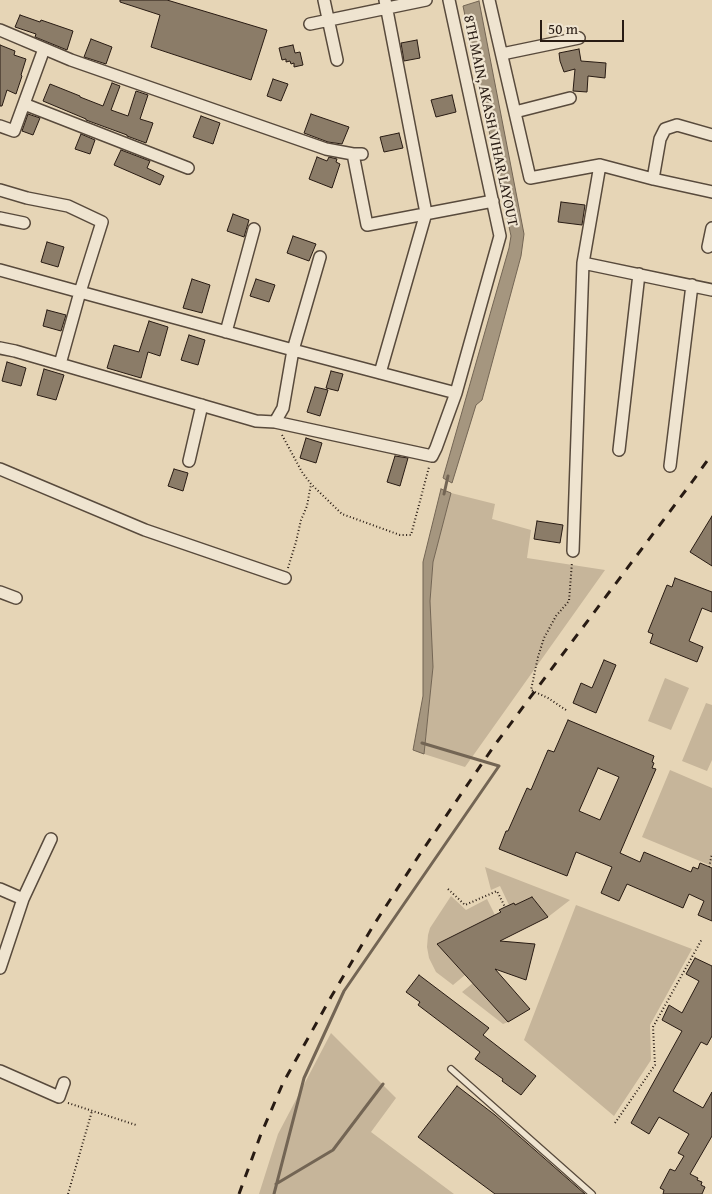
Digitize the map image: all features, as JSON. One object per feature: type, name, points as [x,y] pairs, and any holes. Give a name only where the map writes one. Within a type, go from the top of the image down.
[{"type":"street","points":[[324,0],[337,60]]},
{"type":"street","points":[[310,24],[386,4],[426,0]]},
{"type":"street","name":"8TH MAIN, AKASH VIHAR LAYOUT","points":[[432,456],[456,393],[500,236],[449,0]]},
{"type":"street","points":[[489,0],[530,178],[600,165],[712,192]]},
{"type":"street","points":[[380,373],[426,213],[386,4]]},
{"type":"street","points":[[0,30],[71,60],[326,149],[358,154],[367,225],[493,201]]},
{"type":"street","points":[[502,54],[579,38]]},
{"type":"street","points":[[0,126],[14,131],[44,49]]},
{"type":"street","points":[[515,112],[570,98]]},
{"type":"street","points":[[24,104],[188,168]]},
{"type":"street","points":[[653,179],[660,139],[665,129],[677,125],[712,135]]},
{"type":"street","points":[[573,551],[583,263],[600,165]]},
{"type":"street","points":[[0,190],[27,198],[68,206],[102,222],[60,364]]},
{"type":"street","points":[[0,218],[24,223]]},
{"type":"street","points":[[708,246],[712,228]]},
{"type":"street","points":[[226,332],[254,229]]},
{"type":"street","points":[[275,422],[284,408],[293,350],[320,257]]},
{"type":"street","points":[[583,263],[712,290]]},
{"type":"street","points":[[0,270],[456,393]]},
{"type":"street","points":[[619,450],[639,274]]},
{"type":"street","points":[[670,466],[692,285]]},
{"type":"street","points":[[0,348],[256,420],[275,422],[432,456]]},
{"type":"street","points":[[189,461],[202,405]]},
{"type":"street","points":[[0,469],[145,530],[285,578]]},
{"type":"street","points":[[0,592],[16,598]]},
{"type":"street","points":[[0,968],[23,899],[50,839]]},
{"type":"street","points":[[0,889],[23,899]]},
{"type":"street","points":[[0,1071],[60,1098],[64,1083]]},
{"type":"lane","points":[[451,1069],[592,1194]]},
{"type":"path","points":[[275,422],[302,472],[311,484],[342,514],[400,534],[411,534],[432,456]]},
{"type":"path","points":[[285,578],[301,520],[307,506],[311,484]]},
{"type":"path","points":[[566,710],[531,690],[544,638],[556,616],[569,601],[573,551]]},
{"type":"path","points":[[709,867],[712,854]]},
{"type":"path","points":[[448,889],[466,905],[497,891],[505,907]]},
{"type":"path","points":[[615,1123],[655,1065],[653,1027],[702,939]]},
{"type":"path","points":[[60,1098],[64,1102],[136,1125]]},
{"type":"path","points":[[68,1194],[92,1111]]},
{"type":"shaded area","points":[[479,1],[524,234],[521,256],[482,400],[476,405],[452,483],[443,478],[511,236],[463,6]]},
{"type":"shaded area","points":[[441,489],[451,493],[433,562],[430,601],[433,667],[424,754],[413,750],[423,696],[423,562]]},
{"type":"shaded area","points":[[451,493],[495,504],[492,519],[531,530],[527,558],[605,570],[465,767],[424,754],[433,667],[430,601],[433,562]]},
{"type":"shaded area","points":[[665,678],[689,688],[671,730],[648,721]]},
{"type":"shaded area","points":[[706,703],[712,705],[712,760],[707,771],[682,761]]},
{"type":"shaded area","points":[[670,770],[712,788],[712,866],[642,837]]},
{"type":"shaded area","points":[[485,867],[570,900],[548,917],[532,897],[515,905],[514,903],[509,905],[500,886],[491,890]]},
{"type":"shaded area","points":[[451,896],[466,910],[487,899],[495,915],[437,944],[465,975],[453,985],[436,972],[429,958],[427,947],[430,928]]},
{"type":"shaded area","points":[[576,905],[692,949],[650,1025],[651,1060],[614,1116],[524,1040]]},
{"type":"shaded area","points":[[473,983],[483,994],[489,988],[485,997],[508,1022],[503,1024],[462,992]]},
{"type":"shaded area","points":[[331,1033],[396,1098],[371,1132],[454,1194],[259,1194],[278,1134]]},
{"type":"building","points":[[120,0],[167,0],[267,30],[251,80],[151,47],[160,15],[120,2]]},
{"type":"building","points":[[20,15],[73,31],[67,50],[35,37],[36,34],[15,27]]},
{"type":"building","points":[[91,39],[112,47],[106,64],[84,57]]},
{"type":"building","points":[[417,40],[420,58],[404,61],[401,43]]},
{"type":"building","points":[[0,45],[15,51],[14,55],[26,59],[16,94],[7,90],[2,106],[0,106]]},
{"type":"building","points":[[293,45],[295,53],[300,52],[303,65],[294,67],[294,63],[286,62],[286,59],[282,60],[279,48]]},
{"type":"building","points":[[579,49],[581,61],[606,63],[605,78],[588,76],[587,92],[573,91],[575,69],[564,72],[560,61],[559,53]]},
{"type":"building","points":[[273,79],[288,84],[281,101],[267,96]]},
{"type":"building","points":[[112,83],[120,86],[111,110],[128,116],[136,91],[148,95],[140,119],[153,123],[146,143],[43,101],[50,84],[103,106]]},
{"type":"building","points":[[452,95],[456,112],[436,117],[431,100]]},
{"type":"building","points":[[28,114],[40,118],[33,135],[22,131]]},
{"type":"building","points":[[311,114],[349,127],[342,144],[328,142],[304,133]]},
{"type":"building","points":[[201,116],[220,123],[213,144],[193,137]]},
{"type":"building","points":[[399,133],[403,148],[384,152],[380,137]]},
{"type":"building","points":[[81,134],[95,140],[90,154],[75,149]]},
{"type":"building","points":[[121,150],[150,161],[147,168],[164,176],[160,185],[114,165]]},
{"type":"building","points":[[317,157],[327,161],[329,157],[337,159],[336,162],[340,164],[332,188],[309,179]]},
{"type":"building","points":[[561,202],[585,205],[582,225],[558,222]]},
{"type":"building","points":[[233,214],[249,220],[244,237],[227,231]]},
{"type":"building","points":[[293,236],[316,244],[309,261],[287,253]]},
{"type":"building","points":[[47,242],[64,247],[58,267],[41,262]]},
{"type":"building","points":[[192,279],[210,285],[202,313],[183,308]]},
{"type":"building","points":[[256,279],[275,285],[269,302],[250,296]]},
{"type":"building","points":[[47,310],[66,315],[61,331],[43,326]]},
{"type":"building","points":[[149,321],[168,327],[160,356],[148,352],[141,378],[107,368],[114,345],[139,352]]},
{"type":"building","points":[[189,335],[205,340],[198,365],[181,360]]},
{"type":"building","points":[[7,362],[26,368],[21,386],[2,381]]},
{"type":"building","points":[[44,369],[64,375],[56,400],[37,395]]},
{"type":"building","points":[[331,371],[343,374],[338,391],[326,388]]},
{"type":"building","points":[[315,387],[328,390],[320,416],[307,412]]},
{"type":"building","points":[[306,438],[322,443],[316,463],[300,458]]},
{"type":"building","points":[[395,456],[408,458],[400,486],[387,482]]},
{"type":"building","points":[[174,469],[188,473],[183,491],[168,486]]},
{"type":"building","points":[[712,516],[712,566],[690,552]]},
{"type":"building","points":[[537,521],[563,525],[560,543],[534,539]]},
{"type":"building","points":[[675,578],[712,592],[712,612],[702,608],[689,641],[703,647],[697,662],[650,643],[653,634],[648,632],[667,585],[672,587]]},
{"type":"building","points":[[604,660],[616,665],[596,713],[573,703],[581,683],[592,688]]},
{"type":"building","points":[[568,720],[654,756],[652,768],[656,769],[620,853],[640,862],[644,852],[691,872],[693,867],[698,869],[700,863],[712,868],[712,921],[698,915],[704,901],[689,894],[683,908],[627,884],[619,901],[601,893],[612,867],[576,852],[567,876],[499,849],[527,788],[531,790],[548,750],[554,752]],"holes":[[[598,768],[619,777],[600,820],[579,811]]]},
{"type":"building","points":[[532,897],[548,917],[500,941],[535,944],[526,980],[495,969],[530,1009],[508,1022],[437,944],[501,912],[499,910],[505,907],[514,903],[515,905]]},
{"type":"building","points":[[695,958],[712,966],[712,1036],[707,1045],[701,1042],[673,1091],[703,1108],[712,1092],[712,1136],[690,1174],[698,1178],[697,1180],[702,1182],[701,1185],[705,1187],[702,1194],[663,1194],[664,1190],[660,1188],[670,1169],[675,1171],[684,1156],[678,1153],[689,1134],[659,1117],[649,1134],[631,1123],[682,1031],[662,1020],[669,1005],[682,1013],[699,981],[686,974]]},
{"type":"building","points":[[419,975],[489,1028],[483,1035],[536,1076],[521,1095],[502,1081],[503,1079],[475,1059],[480,1052],[418,1005],[420,1002],[406,992]]},
{"type":"building","points":[[457,1086],[495,1115],[585,1194],[495,1194],[418,1137]]},
{"type":"waterway","points":[[444,494],[448,476]]},
{"type":"waterway","points":[[274,1194],[304,1078],[344,991],[499,766],[422,743]]},
{"type":"waterway","points":[[276,1184],[333,1150],[383,1084]]},
{"type":"railway","points":[[239,1194],[261,1134],[283,1083],[373,926],[494,746],[712,454]]}]
